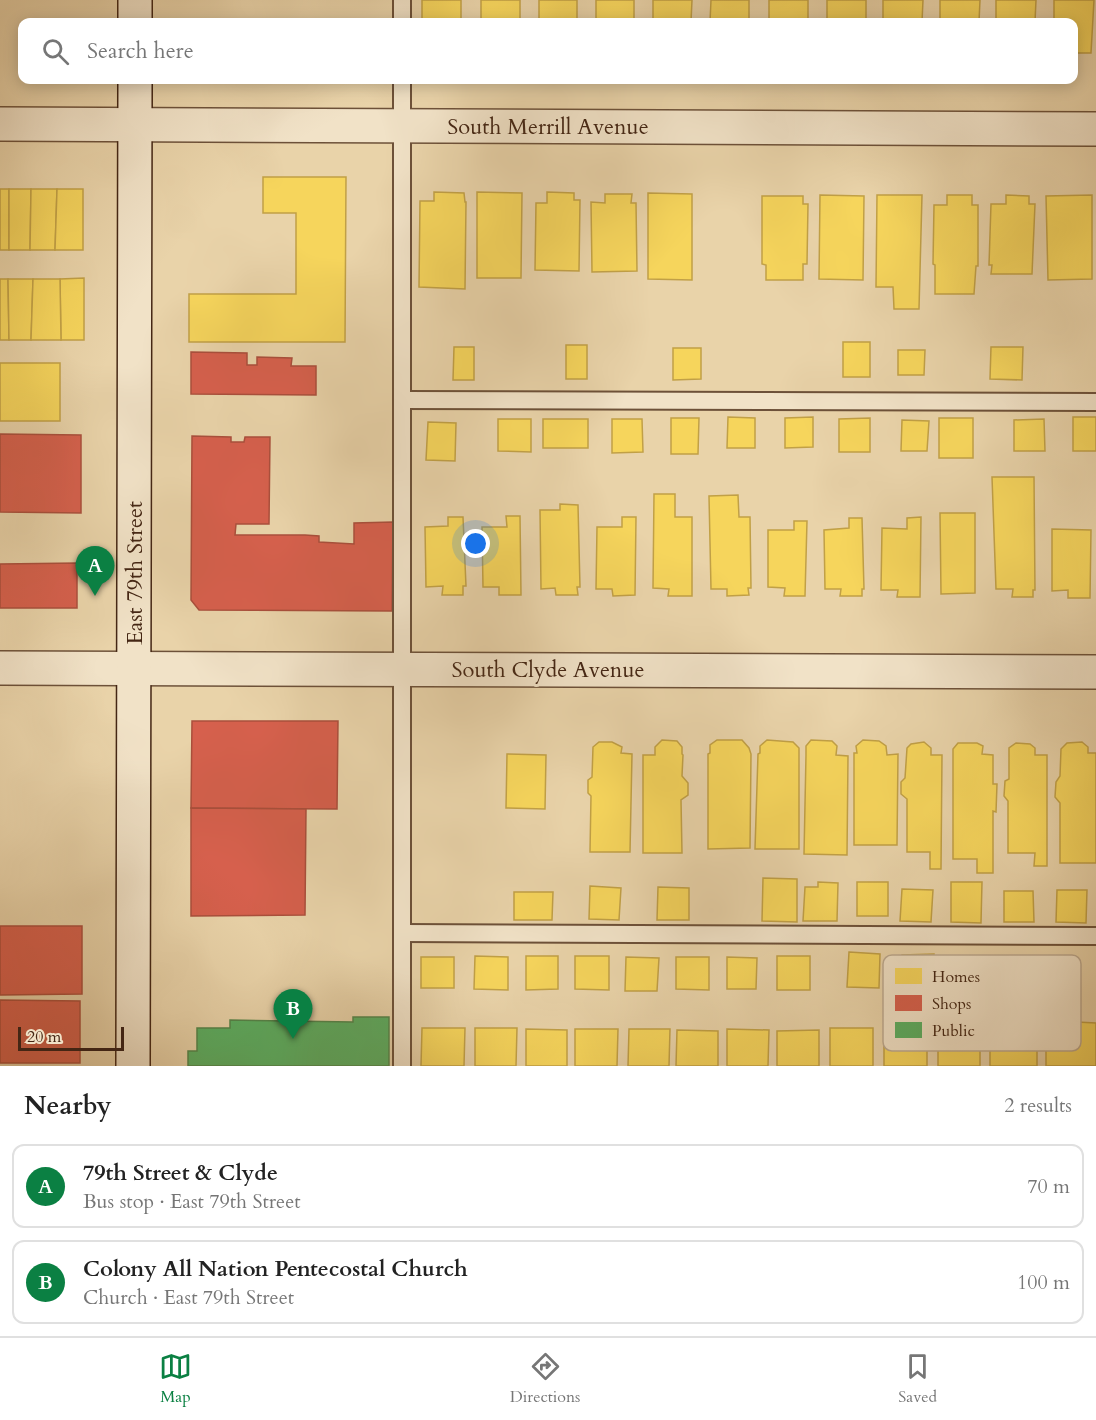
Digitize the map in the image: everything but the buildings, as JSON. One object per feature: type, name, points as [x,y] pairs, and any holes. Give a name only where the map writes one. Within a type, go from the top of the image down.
[{"type":"street","points":[[135,0],[135,18]]},
{"type":"street","name":"East 79th Street","points":[[133,1066],[135,84]]},
{"type":"street","name":"South Merrill Avenue","points":[[0,124],[1096,129]]},
{"type":"street","name":"South Clyde Avenue","points":[[0,668],[1096,672]]},
{"type":"lane","points":[[402,0],[402,18]]},
{"type":"lane","points":[[402,84],[402,1066]]},
{"type":"lane","points":[[402,400],[1096,402]]},
{"type":"lane","points":[[403,933],[1096,936]]},
{"type":"place","name":"79th Street & Clyde","points":[[95,596]]},
{"type":"place","name":"Colony All Nation Pentecostal Church","points":[[293,1039]]}]
